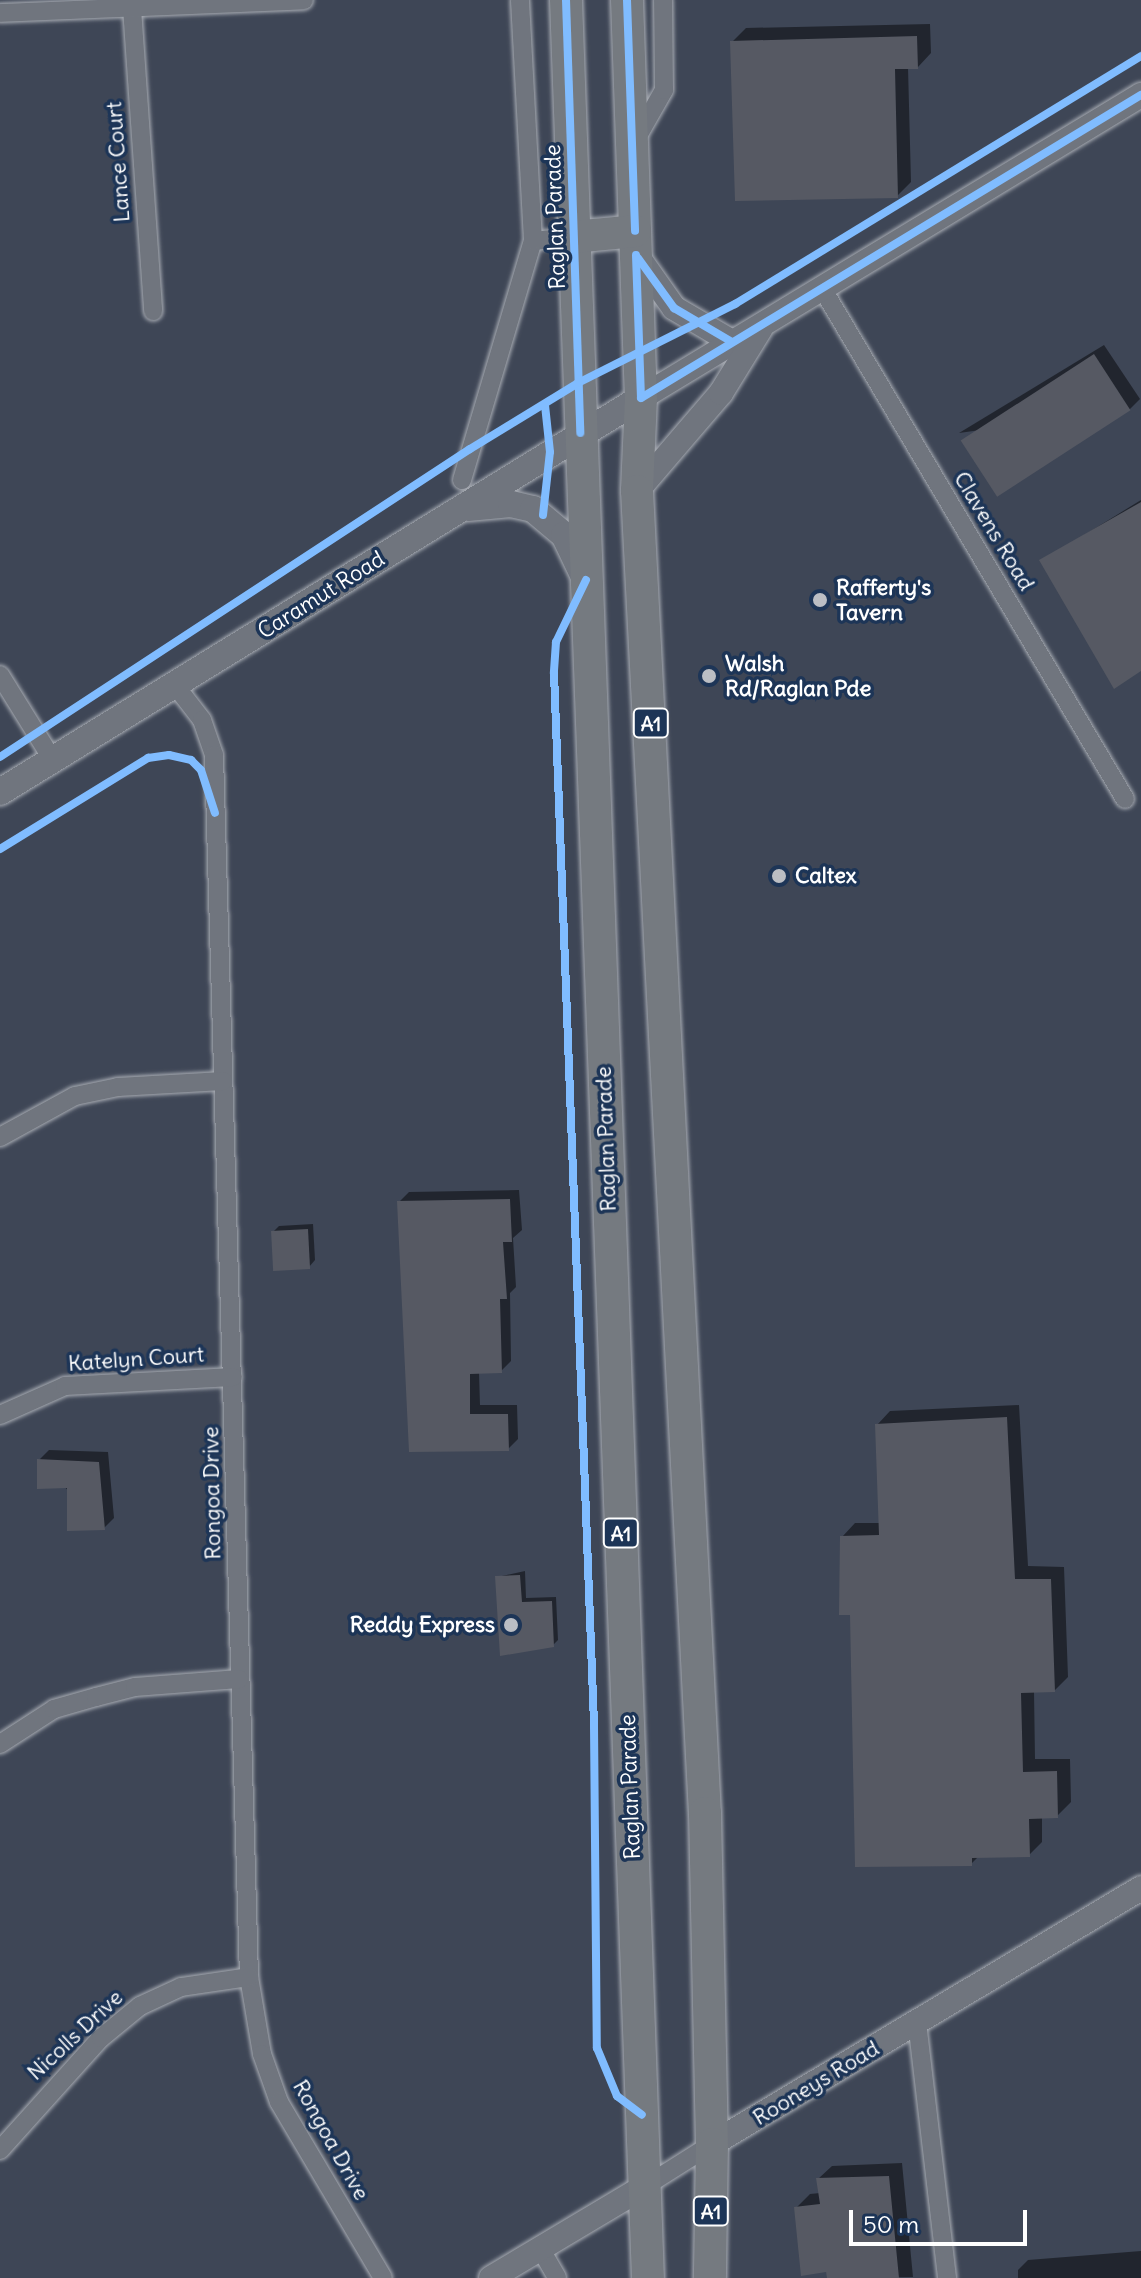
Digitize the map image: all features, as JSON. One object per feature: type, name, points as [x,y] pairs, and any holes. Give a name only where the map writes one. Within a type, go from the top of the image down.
[{"type":"highway","name":"Raglan Parade","points":[[566,0],[648,2278]]},
{"type":"highway","name":"A1","points":[[627,0],[641,398],[637,491],[679,1227],[705,1813],[712,2144],[710,2278]]},
{"type":"highway","points":[[573,237],[636,243]]},
{"type":"main road","name":"Caramut Road","points":[[0,792],[641,398]]},
{"type":"main road","points":[[459,509],[511,504],[533,509],[564,535],[586,580]]},
{"type":"street","points":[[0,13],[304,0]]},
{"type":"street","name":"Raglan Parade","points":[[462,480],[533,241],[520,0]]},
{"type":"street","points":[[633,145],[664,90],[663,0]]},
{"type":"street","name":"Lance Court","points":[[132,8],[153,311]]},
{"type":"street","points":[[641,398],[1141,95]]},
{"type":"street","points":[[533,241],[573,237]]},
{"type":"street","points":[[636,243],[674,308],[732,342]]},
{"type":"street","name":"Clavens Road","points":[[822,288],[1125,799]]},
{"type":"street","points":[[637,491],[721,393],[765,322]]},
{"type":"street","points":[[0,675],[52,759]]},
{"type":"street","name":"Rongoa Drive","points":[[175,685],[202,720],[214,755],[249,1977],[262,2054],[279,2102],[383,2278]]},
{"type":"street","points":[[0,1137],[75,1096],[118,1087],[223,1081]]},
{"type":"street","name":"Katelyn Court","points":[[0,1415],[65,1386],[233,1377]]},
{"type":"street","points":[[0,1744],[54,1709],[96,1697],[135,1687],[239,1679]]},
{"type":"street","name":"Rooneys Road","points":[[491,2278],[1141,1888]]},
{"type":"street","name":"Nicolls Drive","points":[[0,2150],[81,2058],[140,2006],[181,1987],[249,1977]]},
{"type":"street","points":[[917,2022],[947,2278]]},
{"type":"street","points":[[540,2248],[557,2278]]},
{"type":"building","points":[[917,36],[918,69],[895,69],[898,198],[735,201],[730,41]]},
{"type":"building","points":[[1094,354],[1130,410],[997,497],[961,441]]},
{"type":"building","points":[[1141,502],[1141,671],[1114,689],[1039,560]]},
{"type":"building","points":[[510,1199],[512,1242],[503,1242],[507,1299],[500,1299],[502,1373],[470,1374],[470,1414],[508,1414],[509,1451],[409,1452],[397,1201]]},
{"type":"building","points":[[308,1229],[310,1269],[273,1271],[271,1231]]},
{"type":"building","points":[[1007,1417],[1015,1579],[1051,1579],[1055,1692],[1021,1693],[1023,1772],[1057,1771],[1058,1818],[1029,1819],[1030,1857],[972,1858],[972,1866],[855,1867],[850,1615],[839,1615],[840,1536],[879,1535],[875,1424]]},
{"type":"building","points":[[37,1459],[99,1462],[105,1530],[67,1531],[67,1488],[37,1489]]},
{"type":"building","points":[[520,1575],[522,1602],[552,1601],[554,1647],[500,1656],[495,1576]]},
{"type":"building","points":[[889,2176],[899,2278],[827,2278],[826,2272],[801,2276],[794,2207],[820,2204],[816,2178]]},
{"type":"cycle path","points":[[566,0],[580,433]]},
{"type":"cycle path","points":[[627,0],[635,231]]},
{"type":"cycle path","points":[[0,757],[470,449],[578,383],[735,304],[1141,56]]},
{"type":"cycle path","points":[[636,255],[641,398],[1141,95]]},
{"type":"cycle path","points":[[638,258],[674,308],[732,342]]},
{"type":"cycle path","points":[[543,515],[550,452],[545,405]]},
{"type":"cycle path","points":[[586,580],[556,642],[554,673],[594,1726],[597,2048],[617,2096],[642,2115]]},
{"type":"cycle path","points":[[0,849],[148,758],[169,755],[191,760],[201,770],[215,813]]},
{"type":"place","name":"Rafferty's Tavern","points":[[820,600]]},
{"type":"place","name":"Walsh Rd/Raglan Pde","points":[[709,676]]},
{"type":"place","name":"Caltex","points":[[779,876]]},
{"type":"place","name":"Reddy Express","points":[[511,1625]]}]
